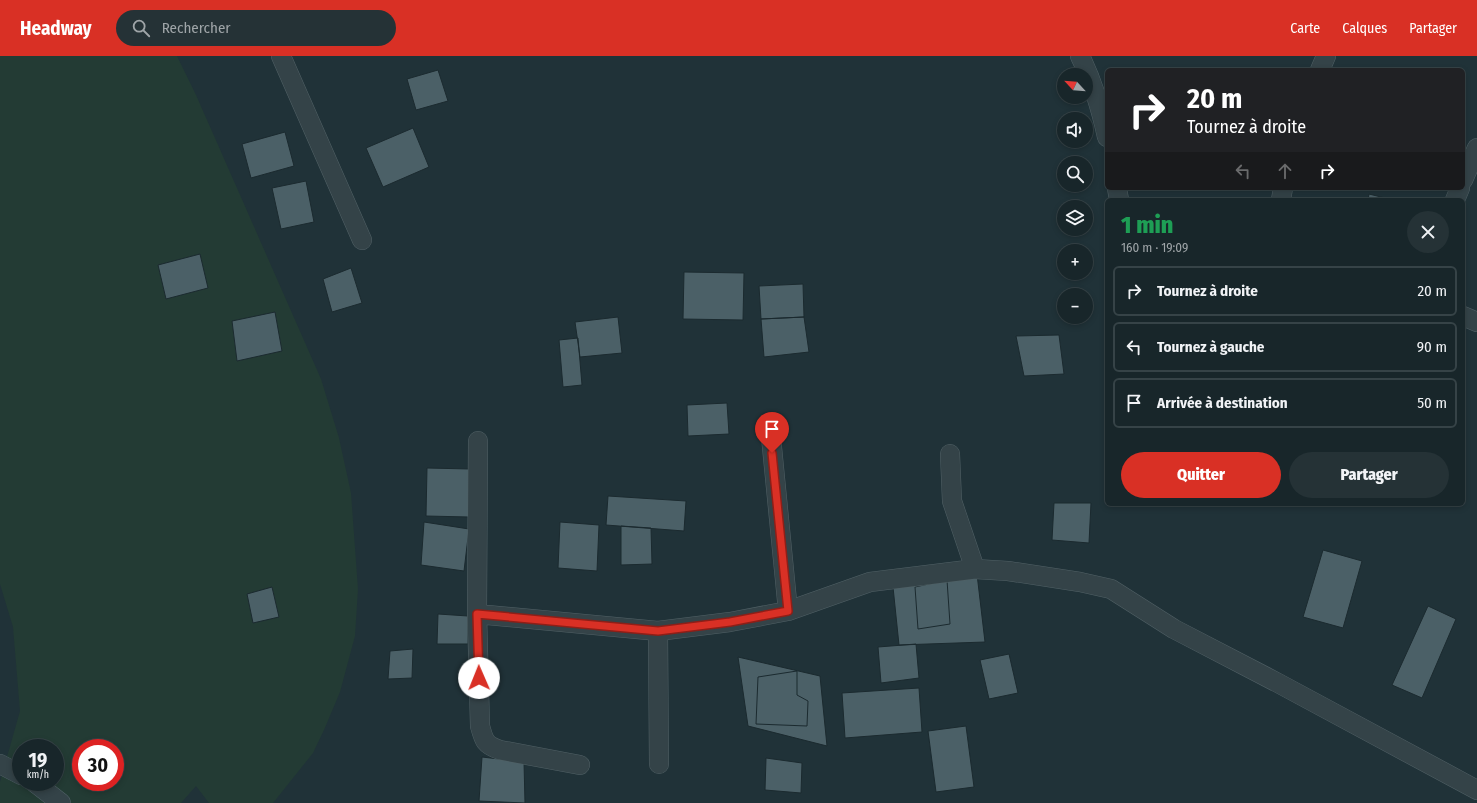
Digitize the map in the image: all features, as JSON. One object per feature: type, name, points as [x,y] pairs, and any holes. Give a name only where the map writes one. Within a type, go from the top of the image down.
[{"type":"street","points":[[281,56],[362,240]]},
{"type":"street","points":[[1080,56],[1090,75],[1105,128]]},
{"type":"street","points":[[1321,68],[1326,56]]},
{"type":"street","points":[[1465,175],[1477,148]]},
{"type":"street","points":[[1465,317],[1477,322]]},
{"type":"street","points":[[771,437],[788,611]]},
{"type":"street","points":[[478,441],[477,614],[480,726],[484,739],[491,747],[500,750],[580,765]]},
{"type":"street","points":[[950,454],[952,501],[975,569]]},
{"type":"street","points":[[477,614],[658,631],[730,622],[788,611],[870,582],[975,569],[1008,571],[1080,582],[1111,589],[1174,629],[1477,790]]},
{"type":"street","points":[[658,631],[659,764]]},
{"type":"street","points":[[0,764],[12,770]]},
{"type":"street","points":[[46,791],[61,803]]},
{"type":"green space","points":[[0,56],[177,56],[196,95],[321,379],[339,438],[351,493],[358,589],[355,636],[340,692],[313,753],[273,803],[209,803],[196,786],[181,803],[0,803],[0,782],[12,739],[12,791],[64,791],[64,739],[12,739],[20,711],[13,627],[0,584]]},
{"type":"building","points":[[438,70],[448,101],[416,110],[407,79]]},
{"type":"building","points":[[413,128],[429,167],[383,187],[366,148]]},
{"type":"building","points":[[285,132],[294,166],[251,178],[242,144]]},
{"type":"building","points":[[306,181],[314,222],[281,229],[272,188]]},
{"type":"building","points":[[1369,194],[1385,198],[1368,198]]},
{"type":"building","points":[[200,254],[208,288],[166,299],[158,265]]},
{"type":"building","points":[[351,268],[362,303],[332,312],[323,279]]},
{"type":"building","points":[[684,272],[744,273],[743,320],[683,319]]},
{"type":"building","points":[[803,284],[804,317],[761,319],[759,286]]},
{"type":"building","points":[[275,312],[282,351],[237,361],[232,321]]},
{"type":"building","points":[[618,317],[622,353],[580,357],[575,322]]},
{"type":"building","points":[[804,317],[809,352],[764,357],[761,319]]},
{"type":"building","points":[[1059,335],[1064,374],[1024,376],[1016,336]]},
{"type":"building","points":[[578,338],[582,385],[563,387],[559,340]]},
{"type":"building","points":[[727,403],[729,434],[688,436],[687,405]]},
{"type":"building","points":[[427,468],[470,469],[469,517],[426,516]]},
{"type":"building","points":[[608,496],[686,501],[684,531],[606,525]]},
{"type":"building","points":[[1054,503],[1091,503],[1089,543],[1052,540]]},
{"type":"building","points":[[424,522],[469,529],[464,571],[421,565]]},
{"type":"building","points":[[560,522],[599,525],[597,571],[558,568]]},
{"type":"building","points":[[621,526],[651,528],[652,564],[621,565]]},
{"type":"building","points":[[1323,550],[1362,561],[1343,628],[1303,617]]},
{"type":"building","points":[[977,574],[985,642],[899,645],[893,587]]},
{"type":"building","points":[[947,580],[950,624],[918,629],[915,587]]},
{"type":"building","points":[[272,587],[279,617],[253,623],[247,594]]},
{"type":"building","points":[[1428,606],[1456,619],[1422,698],[1392,685]]},
{"type":"building","points":[[438,614],[468,616],[468,644],[437,644]]},
{"type":"building","points":[[916,644],[919,678],[881,683],[878,647]]},
{"type":"building","points":[[413,649],[412,678],[388,679],[390,651]]},
{"type":"building","points":[[1009,654],[1018,693],[989,699],[980,660]]},
{"type":"building","points":[[738,657],[820,676],[827,746],[748,726]]},
{"type":"building","points":[[797,671],[797,695],[808,701],[807,726],[756,724],[758,677]]},
{"type":"building","points":[[919,688],[922,732],[845,738],[842,693]]},
{"type":"building","points":[[966,726],[974,787],[936,792],[928,731]]},
{"type":"building","points":[[482,757],[524,762],[525,803],[479,801]]},
{"type":"building","points":[[766,758],[802,763],[801,793],[765,790]]},
{"type":"route","points":[[479,678],[477,614],[658,631],[730,622],[788,611],[772,453]]}]
